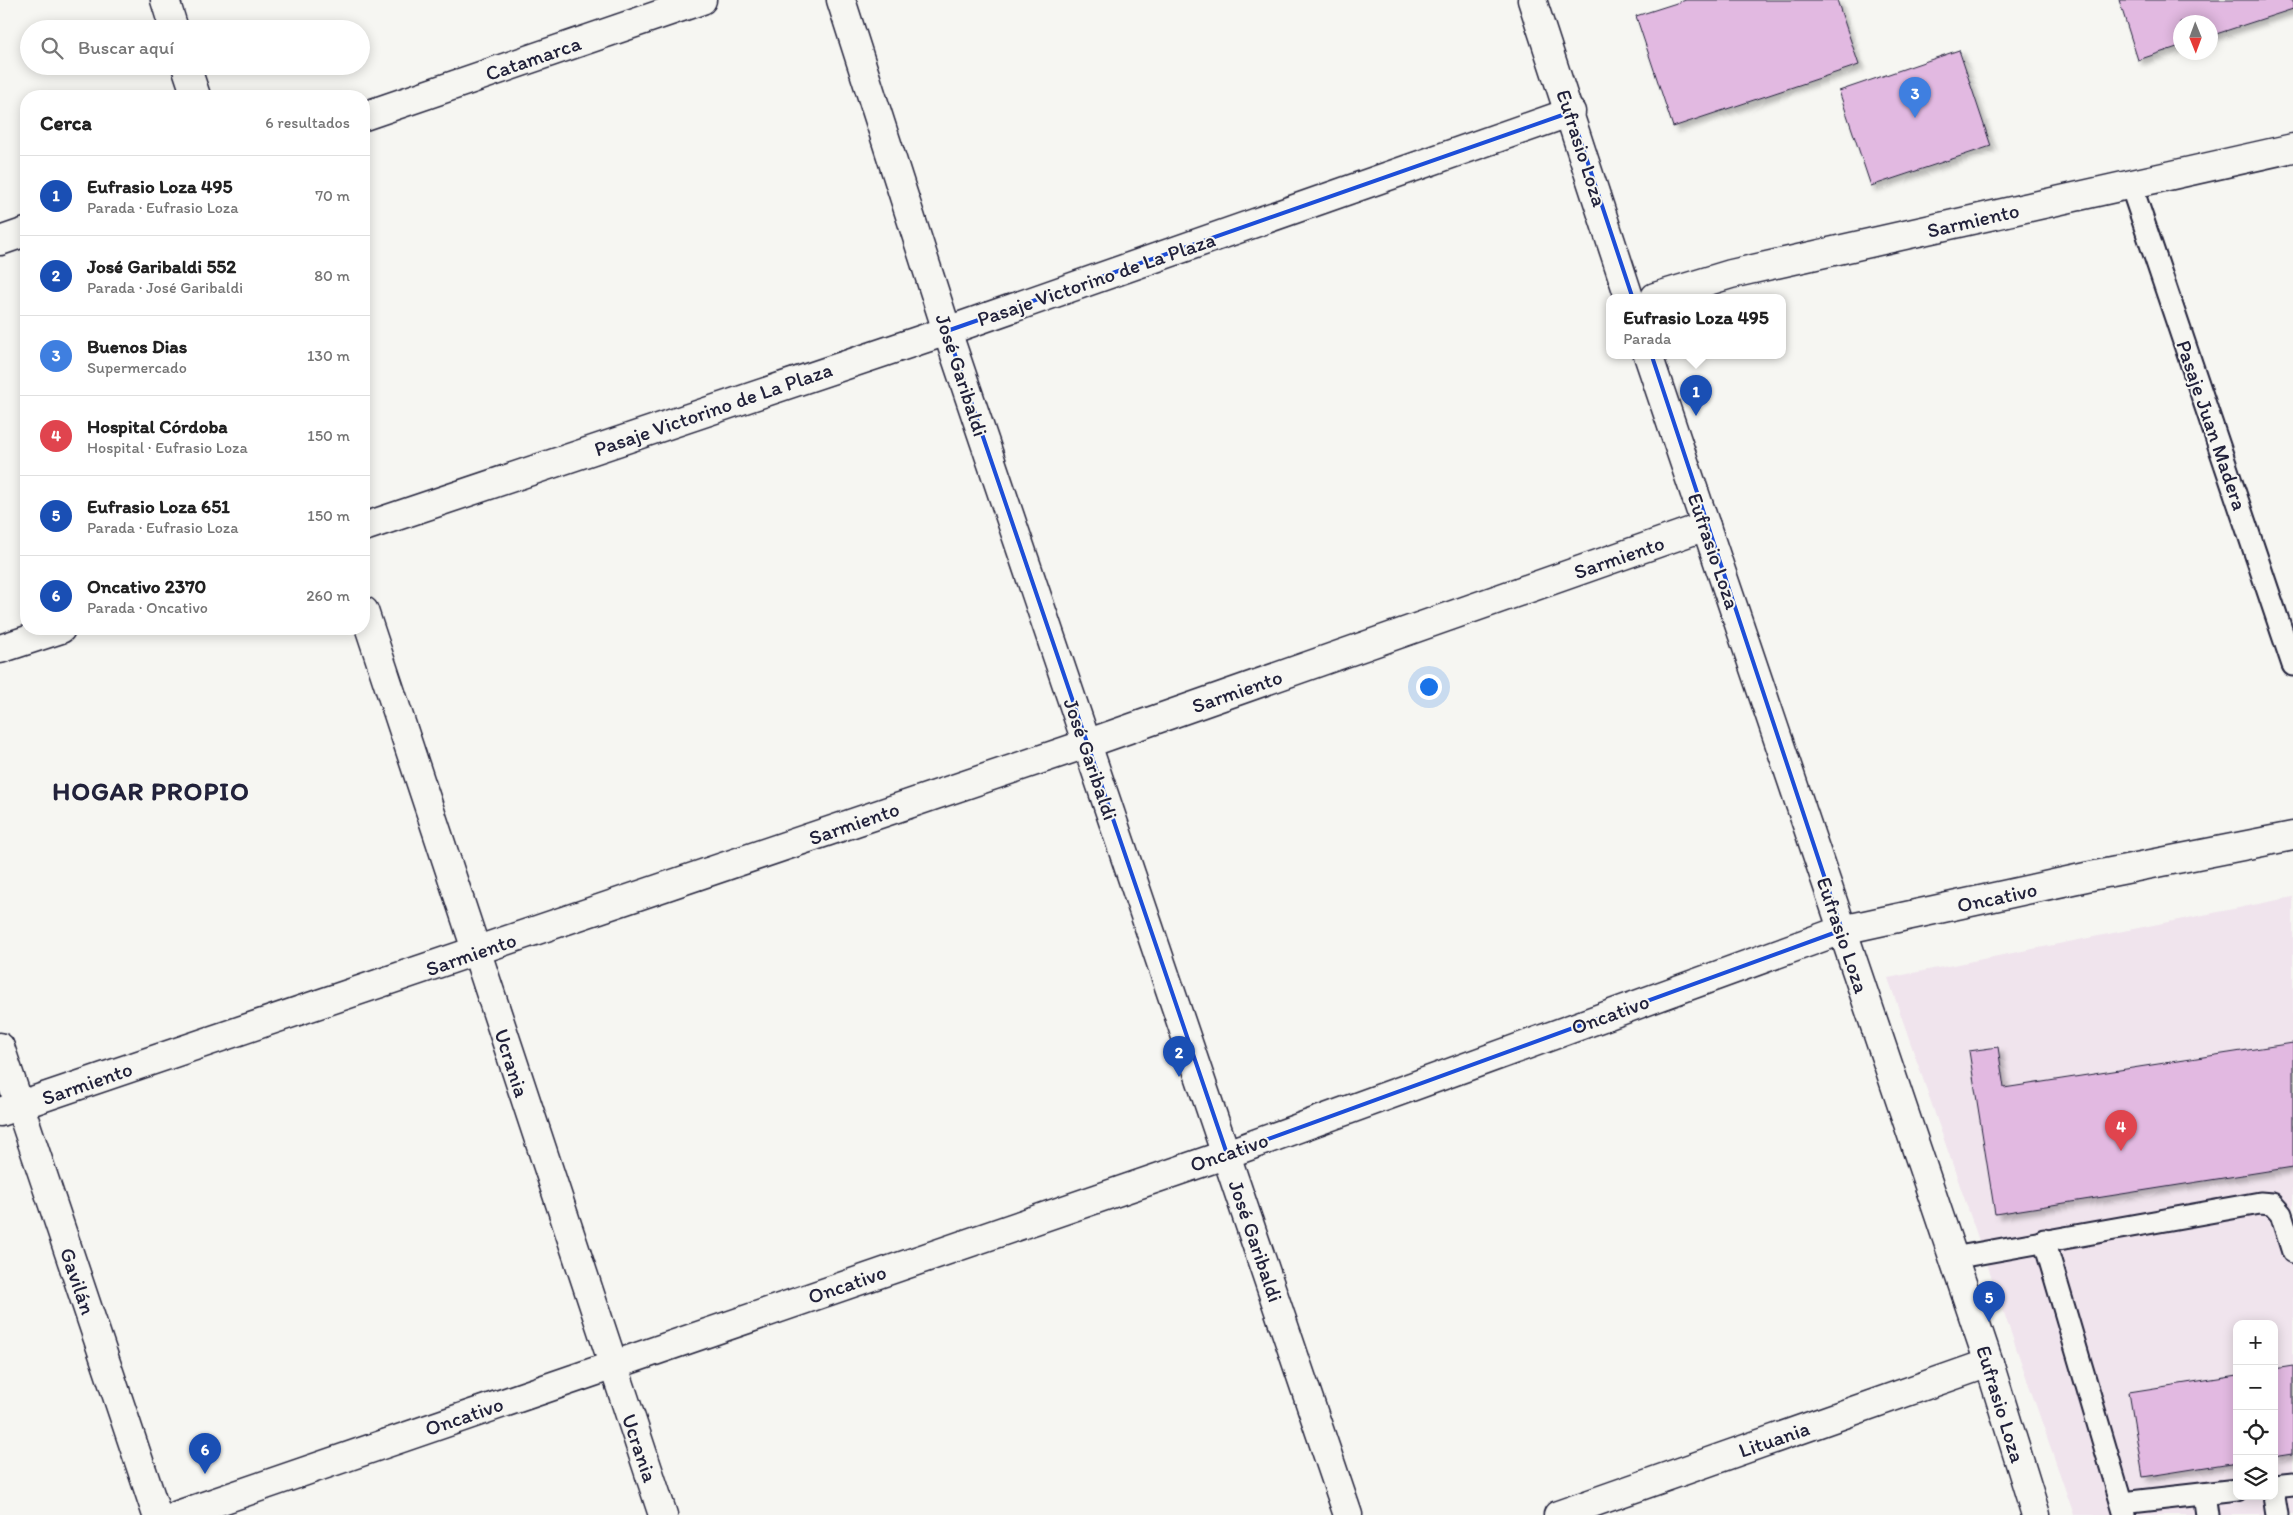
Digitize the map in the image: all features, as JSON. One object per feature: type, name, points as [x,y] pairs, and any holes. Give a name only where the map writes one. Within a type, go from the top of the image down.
[{"type":"street","points":[[165,0],[171,20]]},
{"type":"street","name":"Catamarca","points":[[370,114],[702,0]]},
{"type":"street","name":"José Garibaldi","points":[[841,0],[947,331],[1348,1515]]},
{"type":"street","name":"Eufrasio Loza","points":[[1532,0],[1571,112],[1628,294]]},
{"type":"street","points":[[189,75],[194,90]]},
{"type":"street","name":"Pasaje Victorino de La Plaza","points":[[370,524],[947,331],[1571,112]]},
{"type":"street","name":"Sarmiento","points":[[1665,294],[1731,274],[2293,148]]},
{"type":"street","points":[[0,241],[20,234]]},
{"type":"street","name":"Eufrasio Loza","points":[[1649,359],[1989,1363],[2036,1515]]},
{"type":"street","name":"Sarmiento","points":[[10,1109],[1086,744],[1706,526]]},
{"type":"street","name":"Ucrania","points":[[370,629],[612,1365],[664,1515]]},
{"type":"street","points":[[0,649],[43,635]]},
{"type":"street","name":"Oncativo","points":[[178,1515],[1227,1154],[1842,930],[2086,877],[2293,836]]},
{"type":"street","name":"Gavilán","points":[[0,1047],[10,1109],[156,1515]]},
{"type":"street","name":"Lituania","points":[[1558,1515],[1989,1363]]},
{"type":"lane","name":"Pasaje Juan Madera","points":[[2131,185],[2293,665]]},
{"type":"lane","points":[[1953,1258],[2044,1240],[2260,1203],[2272,1204],[2282,1214],[2293,1252]]},
{"type":"lane","points":[[2044,1240],[2123,1509],[2233,1490]]},
{"type":"lane","points":[[2278,1486],[2293,1484]]},
{"type":"lane","points":[[2204,1494],[2207,1515]]},
{"type":"lane","points":[[2275,1500],[2277,1515]]},
{"type":"highlighted area","points":[[1571,112],[1842,930],[1227,1154],[947,331]]},
{"type":"shaded area","points":[[2293,897],[2293,1515],[2074,1515],[1888,978]]},
{"type":"building","points":[[1686,0],[1837,0],[1859,65],[1673,127],[1636,16]]},
{"type":"building","points":[[2119,0],[2293,0],[2293,9],[2218,33],[2218,15],[2173,15],[2173,48],[2138,60]]},
{"type":"building","points":[[1959,50],[1991,146],[1871,186],[1839,91]]},
{"type":"building","points":[[2293,1043],[2293,1167],[1995,1214],[1969,1051],[1998,1047],[2004,1088]]},
{"type":"building","points":[[2293,1366],[2293,1454],[2278,1456],[2278,1410],[2278,1368]]},
{"type":"building","points":[[2233,1376],[2233,1463],[2143,1477],[2129,1392]]},
{"type":"place","name":"Buenos Dias","points":[[1915,118]]},
{"type":"place","name":"Eufrasio Loza 495","points":[[1696,416]]},
{"type":"place","name":"José Garibaldi 552","points":[[1179,1077]]},
{"type":"place","name":"Hospital Córdoba","points":[[2121,1151]]},
{"type":"place","name":"Eufrasio Loza 651","points":[[1989,1322]]},
{"type":"place","name":"Oncativo 2370","points":[[205,1474]]},
{"type":"district","name":"HOGAR PROPIO","points":[[151,791]]}]
